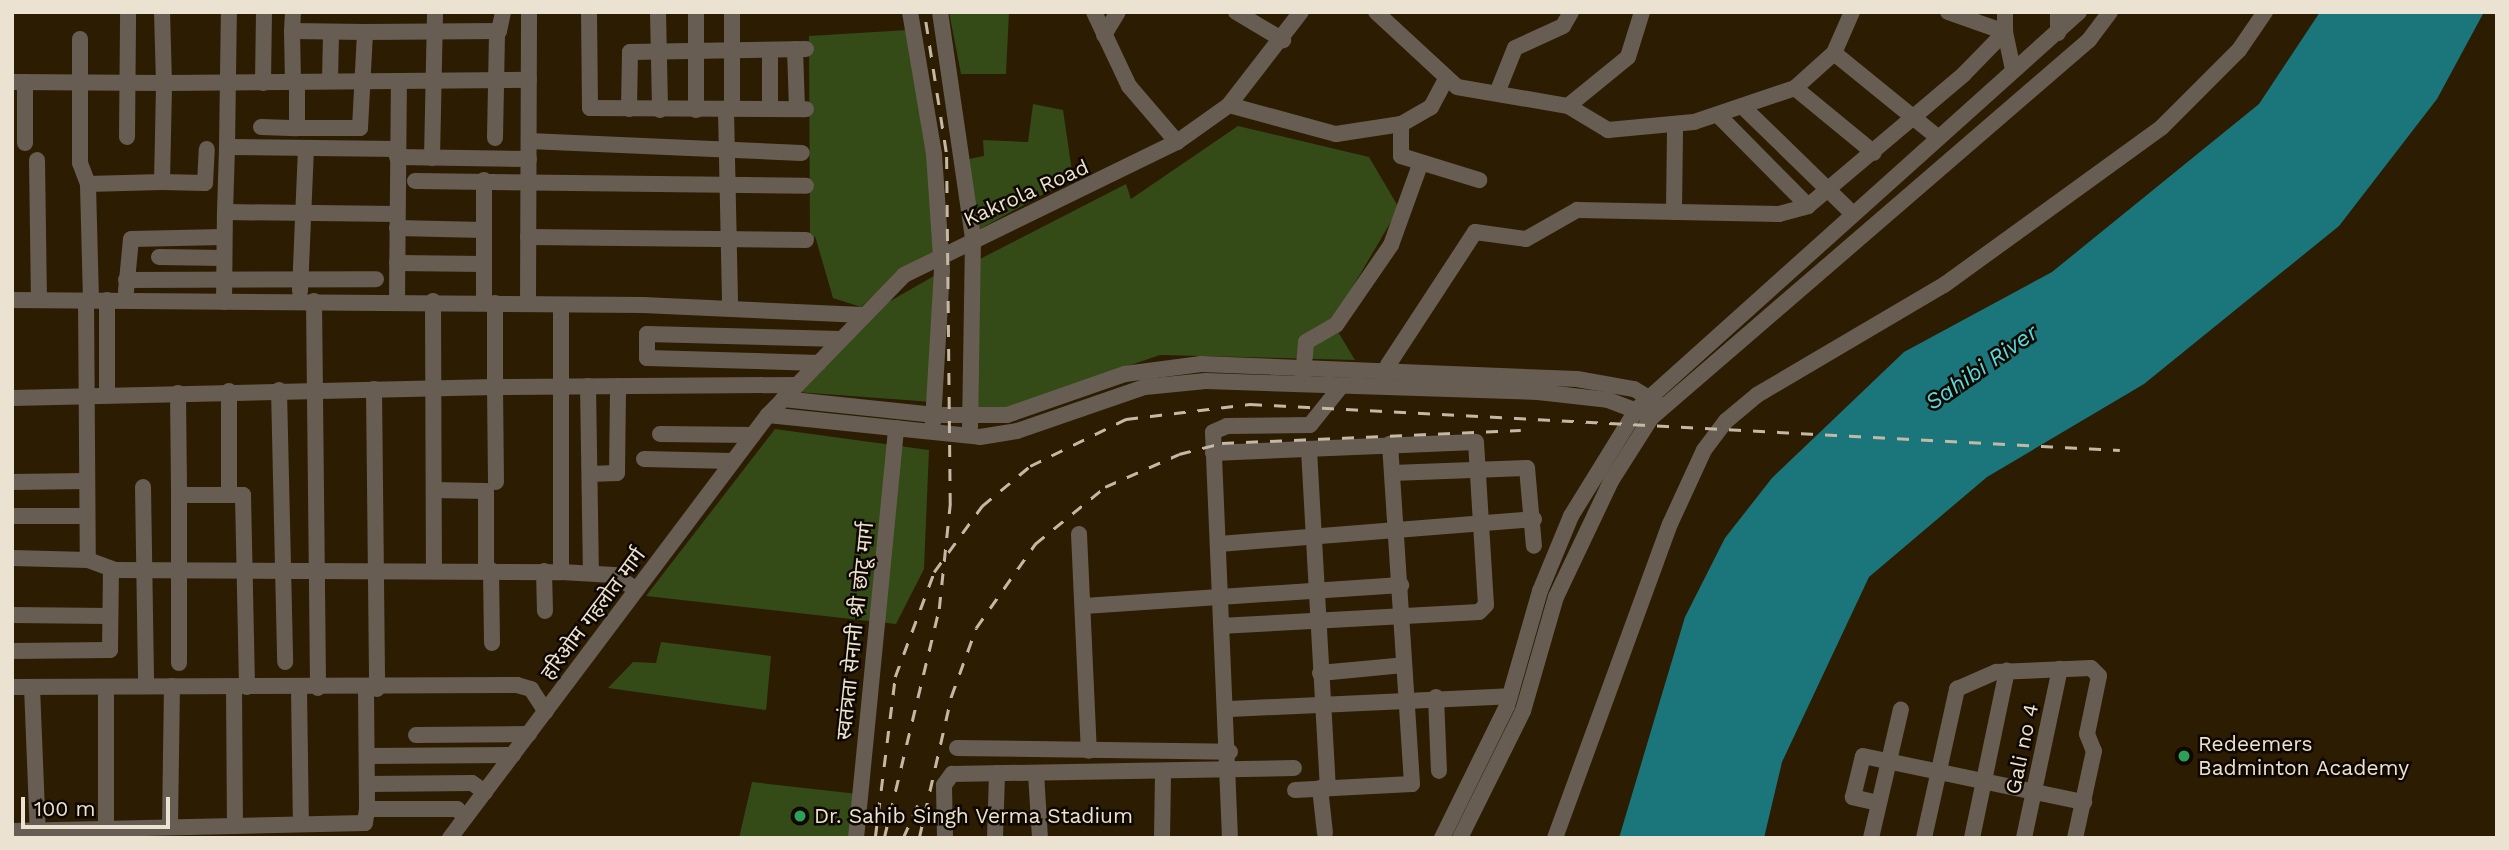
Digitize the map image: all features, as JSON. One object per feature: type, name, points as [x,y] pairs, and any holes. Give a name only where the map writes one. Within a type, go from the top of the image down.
[{"type":"street","points":[[127,137],[128,12]]},
{"type":"street","points":[[162,12],[162,182]]},
{"type":"street","points":[[224,302],[223,237],[228,147],[229,12]]},
{"type":"street","points":[[263,83],[264,12]]},
{"type":"street","points":[[293,12],[297,128]]},
{"type":"street","points":[[432,158],[435,12]]},
{"type":"street","points":[[495,138],[497,32],[503,12]]},
{"type":"street","points":[[528,304],[529,12]]},
{"type":"street","points":[[589,12],[588,105],[629,110],[801,109],[800,49],[628,54],[629,110]]},
{"type":"street","points":[[658,12],[660,110]]},
{"type":"street","points":[[696,12],[696,110]]},
{"type":"street","points":[[730,307],[726,149],[732,12]]},
{"type":"street","points":[[910,12],[934,154],[938,257],[932,432]]},
{"type":"street","points":[[940,12],[972,239],[970,436]]},
{"type":"street","points":[[1094,12],[1129,86],[1177,142]]},
{"type":"street","points":[[1104,35],[1118,12]]},
{"type":"street","points":[[1236,12],[1283,40]]},
{"type":"street","name":"Kakrola Road","points":[[768,415],[904,275],[972,239],[1076,196],[1177,142],[1228,105],[1283,40],[1300,12]]},
{"type":"street","points":[[1376,12],[1446,79],[1497,93],[1568,106],[1608,130],[1675,124],[1718,116],[1795,88],[1834,53],[1852,12]]},
{"type":"street","points":[[1497,93],[1515,48],[1563,26],[1571,12]]},
{"type":"street","points":[[1568,106],[1628,57],[1642,12]]},
{"type":"street","points":[[1948,12],[2005,32]]},
{"type":"street","points":[[2005,12],[2005,32],[2013,70]]},
{"type":"street","points":[[2058,12],[2058,33]]},
{"type":"street","points":[[1442,838],[1510,696],[1541,591],[1571,516],[1650,407],[1852,213],[2079,12]]},
{"type":"street","points":[[1460,838],[1523,711],[1556,597],[1611,481],[1650,407],[2089,40],[2110,12]]},
{"type":"street","points":[[1555,838],[1670,524],[1704,450],[1727,421],[1757,396],[1944,285],[2162,127],[2239,50],[2265,12]]},
{"type":"street","points":[[292,32],[497,32]]},
{"type":"street","points":[[330,81],[331,32]]},
{"type":"street","points":[[1387,379],[1475,232],[1517,240],[1577,210],[1779,214],[1808,206],[1831,192],[2005,32]]},
{"type":"street","points":[[261,127],[360,128],[365,33]]},
{"type":"street","points":[[80,39],[80,163],[88,184],[94,300],[107,394]]},
{"type":"street","points":[[770,50],[771,109]]},
{"type":"street","points":[[1834,53],[1936,136]]},
{"type":"street","points":[[1228,105],[1336,134],[1401,124],[1430,107],[1446,79]]},
{"type":"street","points":[[25,142],[19,82],[529,80]]},
{"type":"street","points":[[397,301],[399,81]]},
{"type":"street","points":[[1795,88],[1874,153]]},
{"type":"street","points":[[1742,106],[1852,213]]},
{"type":"street","points":[[1718,116],[1808,206]]},
{"type":"street","points":[[1401,124],[1401,156],[1420,165],[1479,180]]},
{"type":"street","points":[[1674,212],[1675,124]]},
{"type":"street","points":[[529,141],[803,153]]},
{"type":"street","points":[[228,147],[306,148],[397,153],[432,158],[529,159]]},
{"type":"street","points":[[306,148],[301,280],[307,301],[315,389],[318,688]]},
{"type":"street","points":[[88,184],[205,183],[207,149]]},
{"type":"street","points":[[37,160],[39,300]]},
{"type":"street","points":[[1303,376],[1306,342],[1331,331],[1391,245],[1420,165]]},
{"type":"street","points":[[415,181],[528,179],[806,187]]},
{"type":"street","points":[[484,180],[484,264],[490,303],[495,387],[496,482]]},
{"type":"street","points":[[225,212],[303,213],[484,230]]},
{"type":"street","points":[[126,300],[131,239],[223,237]]},
{"type":"street","points":[[528,237],[806,240]]},
{"type":"street","points":[[159,257],[223,258]]},
{"type":"street","points":[[397,263],[484,264]]},
{"type":"street","points":[[126,280],[376,279]]},
{"type":"street","points":[[12,300],[433,301],[561,306],[730,307],[863,315]]},
{"type":"street","points":[[88,560],[85,395],[94,300]]},
{"type":"street","points":[[433,301],[434,568]]},
{"type":"street","points":[[561,306],[561,572]]},
{"type":"street","points":[[819,363],[647,358],[647,334],[841,339]]},
{"type":"street","points":[[783,399],[934,415],[1007,415],[1162,367],[1387,379],[1577,379],[1650,407]]},
{"type":"street","points":[[768,415],[970,436],[1017,431],[1167,384],[1303,376],[1342,386],[1387,379]]},
{"type":"street","points":[[12,398],[315,389],[797,385]]},
{"type":"street","points":[[587,386],[591,572]]},
{"type":"street","points":[[590,474],[617,473],[618,386]]},
{"type":"street","points":[[1230,838],[1230,752],[1213,453],[1218,428],[1316,422],[1342,386]]},
{"type":"street","points":[[12,831],[38,834],[106,833],[235,823],[365,823],[372,689],[374,389]]},
{"type":"street","points":[[279,390],[285,662]]},
{"type":"street","points":[[229,391],[229,494]]},
{"type":"street","points":[[178,393],[180,663]]},
{"type":"street","name":"हरिओम गहलोत मार्ग","points":[[450,838],[768,415]]},
{"type":"street","name":"स्वतंत्रता सेनानी श्री छोटू मार्ग","points":[[856,838],[896,428]]},
{"type":"street","points":[[660,434],[753,435]]},
{"type":"street","points":[[1213,453],[1476,442],[1485,609],[1224,626]]},
{"type":"street","points":[[1295,790],[1412,783],[1390,444]]},
{"type":"street","points":[[1309,450],[1317,587],[1316,621],[1323,704],[1325,833]]},
{"type":"street","points":[[644,459],[732,461]]},
{"type":"street","points":[[1392,473],[1477,466],[1527,468],[1534,519],[1534,546]]},
{"type":"street","points":[[12,482],[87,481]]},
{"type":"street","points":[[143,487],[146,687]]},
{"type":"street","points":[[434,489],[486,491],[492,643]]},
{"type":"street","points":[[179,495],[229,494],[245,497],[248,567],[235,823]]},
{"type":"street","points":[[12,516],[87,516]]},
{"type":"street","points":[[1219,544],[1480,527],[1534,519]]},
{"type":"street","points":[[1079,534],[1089,751]]},
{"type":"street","points":[[12,558],[88,560],[111,569],[317,567],[591,572],[614,575],[637,590]]},
{"type":"street","points":[[12,651],[110,650],[111,569]]},
{"type":"street","points":[[544,571],[545,611]]},
{"type":"street","points":[[1084,606],[1220,593],[1401,585]]},
{"type":"street","points":[[12,615],[110,616]]},
{"type":"street","points":[[1321,673],[1405,665]]},
{"type":"street","points":[[1924,838],[1957,689],[2007,671],[2060,669],[2097,672],[2087,737],[2094,751],[2075,838]]},
{"type":"street","name":"Gali no 4","points":[[2024,838],[2060,669]]},
{"type":"street","points":[[1972,838],[2007,671]]},
{"type":"street","points":[[12,687],[372,689],[517,684],[531,689],[547,712]]},
{"type":"street","points":[[170,827],[172,686]]},
{"type":"street","points":[[32,687],[38,834]]},
{"type":"street","points":[[106,687],[106,833]]},
{"type":"street","points":[[299,688],[301,823]]},
{"type":"street","points":[[1228,709],[1436,697],[1510,696]]},
{"type":"street","points":[[1436,697],[1439,771]]},
{"type":"street","points":[[1871,838],[1901,709]]},
{"type":"street","points":[[416,735],[529,734]]},
{"type":"street","points":[[957,748],[1230,752]]},
{"type":"street","points":[[367,756],[513,755]]},
{"type":"street","points":[[1878,803],[1853,797],[1863,756],[2084,802]]},
{"type":"street","points":[[945,838],[947,776],[1294,768]]},
{"type":"street","points":[[1162,838],[1163,772]]},
{"type":"street","points":[[995,838],[997,773]]},
{"type":"street","points":[[1036,773],[1040,838]]},
{"type":"street","points":[[367,784],[472,783],[485,792]]},
{"type":"street","points":[[367,809],[457,809],[465,817]]},
{"type":"green space","points":[[949,12],[1009,12],[1006,74],[961,74]]},
{"type":"green space","points":[[908,30],[930,163],[934,253],[895,275],[861,307],[833,298],[815,236],[810,245],[809,36]]},
{"type":"green space","points":[[1033,104],[1063,110],[1073,178],[978,230],[969,159],[984,156],[983,140],[1028,142]]},
{"type":"green space","points":[[1238,126],[1369,157],[1399,208],[1332,322],[1355,360],[1160,355],[1002,409],[976,408],[978,260],[1126,184],[1131,199]]},
{"type":"green space","points":[[934,276],[932,402],[797,392],[878,308]]},
{"type":"green space","points":[[775,429],[929,450],[924,569],[896,624],[646,596]]},
{"type":"green space","points":[[661,642],[771,656],[766,710],[608,688],[633,662],[656,663]]},
{"type":"green space","name":"Dr. Sahib Singh Verma Stadium","points":[[752,782],[858,794],[854,838],[739,838]]},
{"type":"water","name":"Sahibi River","points":[[2320,12],[2484,12],[2437,99],[2339,226],[2144,384],[1987,477],[1869,577],[1782,762],[1764,838],[1619,838],[1685,617],[1725,538],[1772,478],[1904,352],[2052,272],[2259,104]]},
{"type":"railway","points":[[884,838],[939,609],[950,505],[946,152],[924,12]]},
{"type":"railway","points":[[875,838],[895,677],[934,572],[982,506],[1030,466],[1126,419],[1250,404],[2120,450]]},
{"type":"railway","points":[[919,838],[951,697],[976,628],[1035,544],[1105,487],[1179,454],[1222,443],[1521,430]]},
{"type":"railway","points":[[903,838],[918,805]]},
{"type":"place","name":"Redeemers Badminton Academy","points":[[2184,756]]},
{"type":"place","name":"Dr. Sahib Singh Verma Stadium","points":[[800,816]]}]
